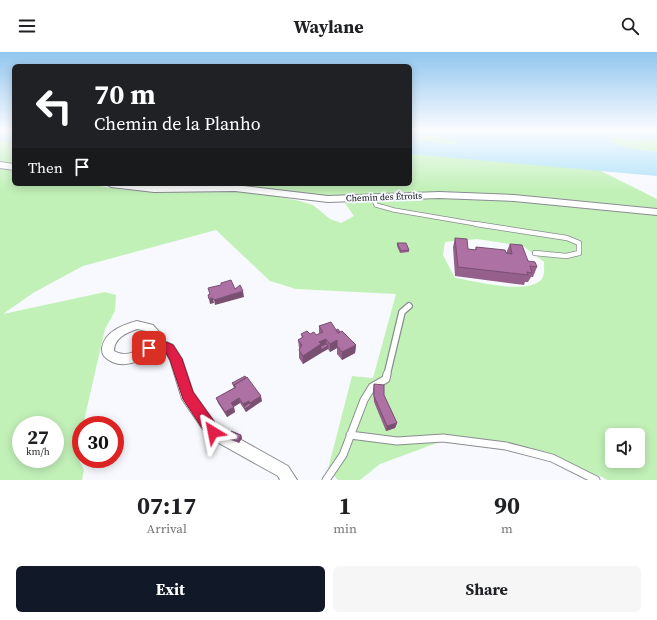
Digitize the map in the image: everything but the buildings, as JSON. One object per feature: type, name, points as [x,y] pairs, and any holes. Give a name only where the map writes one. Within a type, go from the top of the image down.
[{"type":"main road","points":[[0,165],[12,167]]},
{"type":"main road","name":"Chemin des Étroits","points":[[128,186],[154,189],[235,188],[328,199],[439,195],[514,198],[657,212]]},
{"type":"street","points":[[154,342],[169,348],[176,359],[187,395],[213,432],[283,471],[288,480]]},
{"type":"lane","points":[[373,198],[376,205],[394,210],[460,222],[567,238],[579,244],[579,253],[566,256],[535,253]]},
{"type":"lane","points":[[326,480],[343,455],[364,400],[372,386],[386,379],[402,312],[409,306]]},
{"type":"lane","points":[[350,435],[396,441],[443,438],[506,446],[552,458],[596,480]]},
{"type":"green space","points":[[0,150],[12,150],[12,164],[0,162]]},
{"type":"green space","points":[[643,150],[657,150],[657,152]]},
{"type":"green space","points":[[412,154],[597,169],[657,199],[657,209],[519,196],[351,197],[306,195],[245,186],[412,186]]},
{"type":"green space","points":[[0,167],[12,170],[12,186],[99,186],[126,190],[155,191],[249,191],[313,205],[330,219],[341,223],[354,216],[345,203],[441,198],[491,198],[657,214],[657,480],[607,480],[515,444],[448,439],[380,464],[360,480],[338,480],[328,469],[352,376],[373,378],[396,294],[296,289],[270,281],[216,230],[83,266],[33,293],[3,314],[105,292],[116,295],[115,311],[105,329],[85,416],[72,416],[72,468],[83,468],[82,480],[0,480]],"holes":[[[477,239],[523,246],[544,262],[544,272],[541,280],[534,284],[512,287],[455,278],[443,255],[445,242]]]},
{"type":"water","points":[[412,150],[643,150],[657,152],[657,176],[412,154]]},
{"type":"route","points":[[149,348],[154,342],[169,348],[176,359],[187,395],[213,432]]}]
